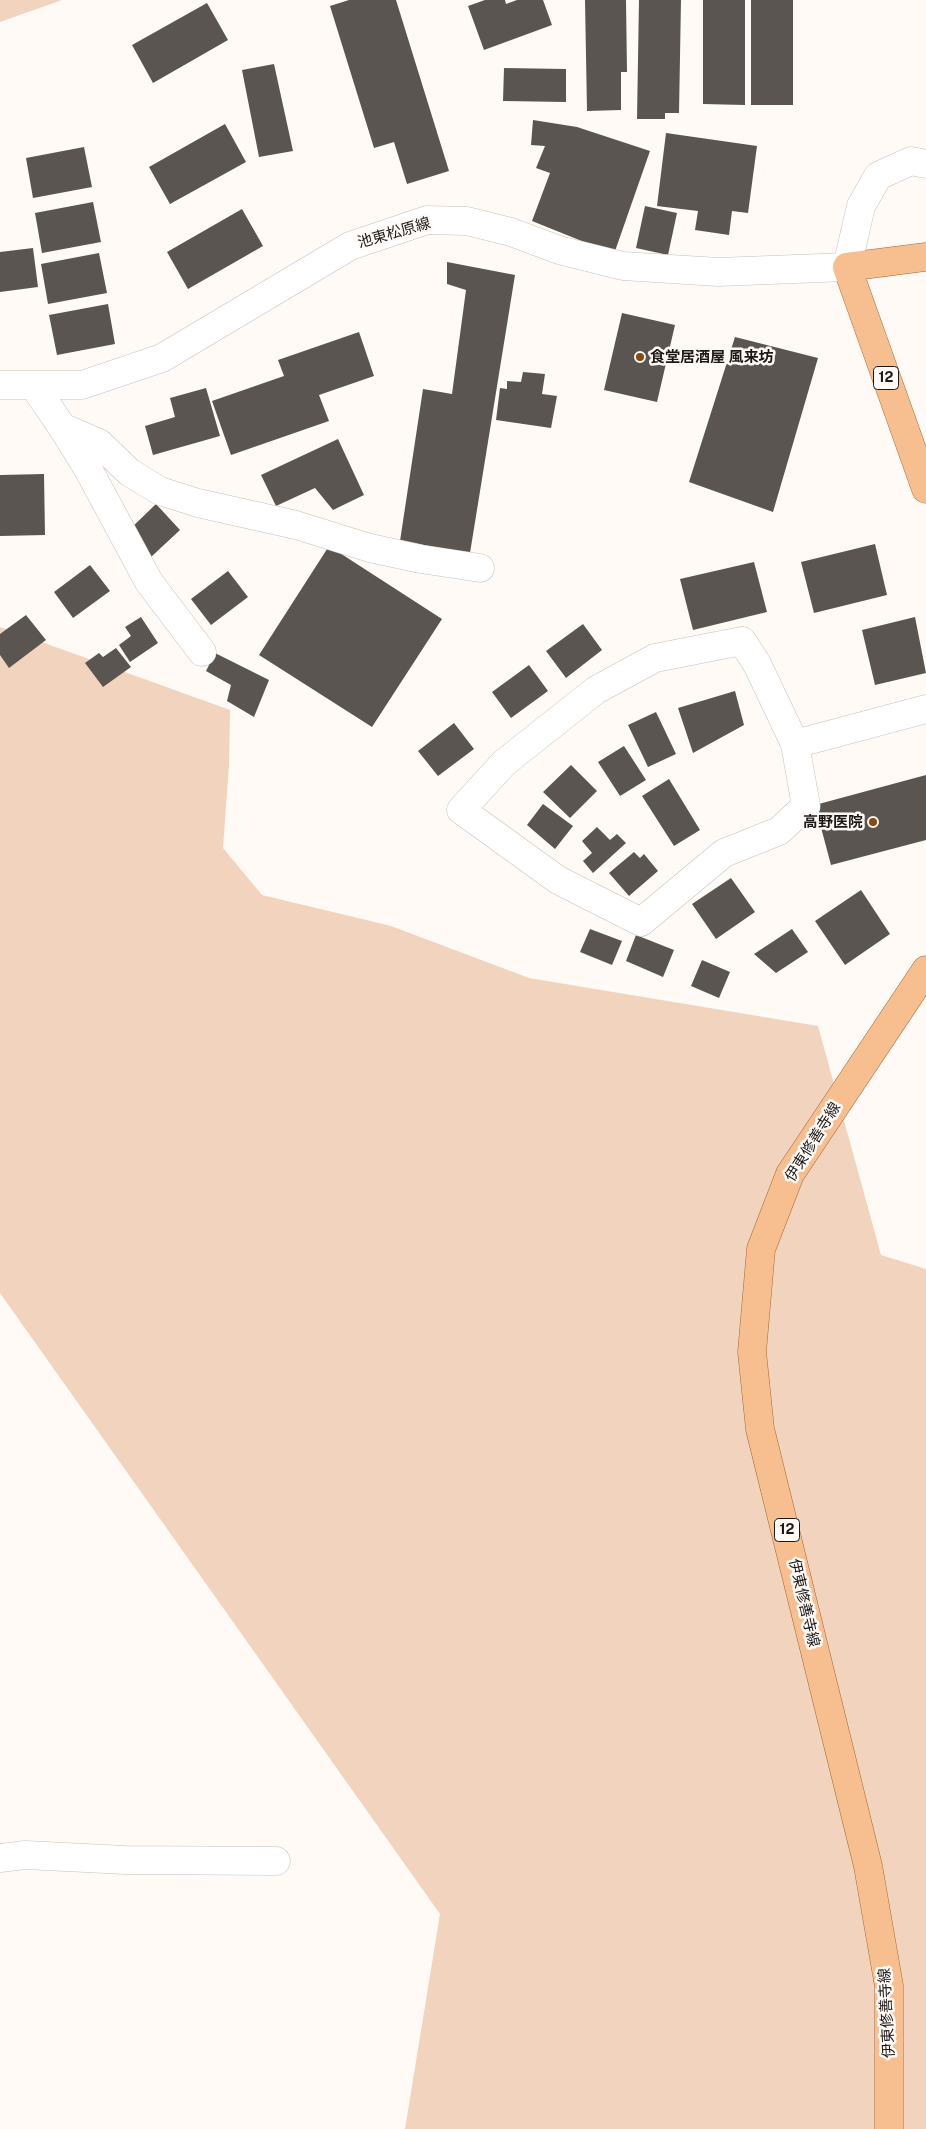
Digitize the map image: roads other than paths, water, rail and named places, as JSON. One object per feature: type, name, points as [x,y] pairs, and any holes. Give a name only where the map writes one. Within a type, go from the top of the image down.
[{"type":"main road","points":[[847,267],[926,257]]},
{"type":"main road","name":"12","points":[[847,267],[926,489]]},
{"type":"main road","name":"伊東修善寺線","points":[[889,2129],[889,1986],[868,1866],[760,1428],[752,1352],[761,1249],[790,1174],[926,970]]},
{"type":"street","points":[[847,267],[861,206],[878,176],[911,161],[926,164]]},
{"type":"street","name":"池東松原線","points":[[0,385],[82,385],[162,358],[350,246],[427,220],[467,221],[511,232],[559,250],[623,266],[718,272],[847,267]]},
{"type":"street","points":[[34,386],[87,467],[149,582],[202,652]]},
{"type":"street","points":[[62,427],[99,443],[128,472],[160,491],[198,504],[296,525],[370,548],[421,559],[480,568]]},
{"type":"street","points":[[742,641],[757,664],[795,744],[806,806],[779,831],[724,853],[641,922],[558,880],[461,810],[504,763],[596,690],[655,658],[742,641]]},
{"type":"street","points":[[795,744],[926,709]]},
{"type":"street","points":[[0,1858],[25,1855],[125,1860],[276,1861]]},
{"type":"place","name":"食堂居酒屋 風来坊","points":[[640,357]]},
{"type":"place","name":"高野医院","points":[[873,822]]}]
